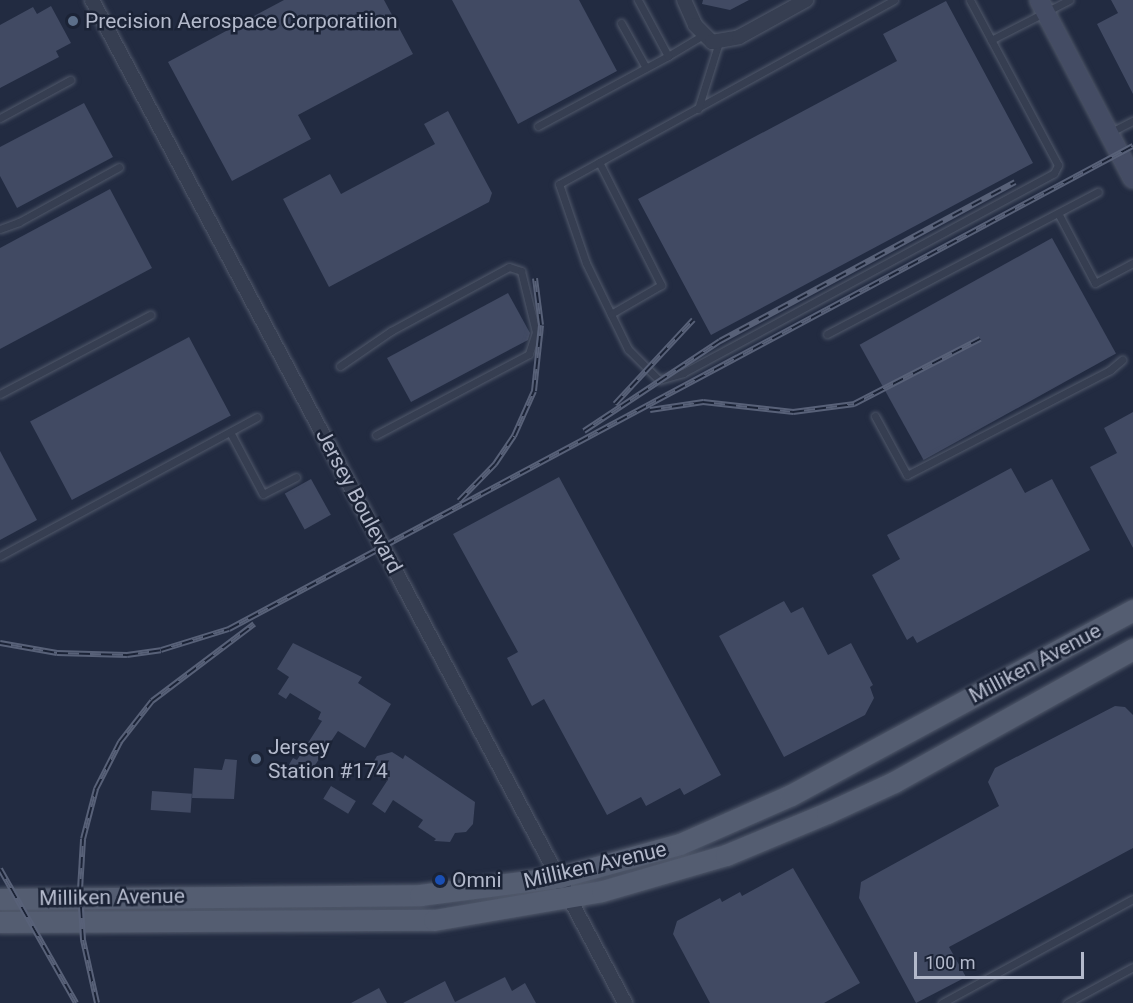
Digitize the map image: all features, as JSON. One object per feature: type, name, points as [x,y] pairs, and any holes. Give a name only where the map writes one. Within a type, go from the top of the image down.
[{"type":"main road","points":[[1042,6],[1133,179]]},
{"type":"main road","name":"Milliken Avenue","points":[[0,899],[420,895],[560,877],[680,844],[791,795],[1133,610]]},
{"type":"main road","name":"Milliken Avenue","points":[[0,922],[434,920],[571,898],[726,855],[827,813],[894,782],[1133,649]]},
{"type":"street","name":"Jersey Boulevard","points":[[92,0],[625,1003]]},
{"type":"street","points":[[684,0],[711,40],[739,37],[806,0]]},
{"type":"lane","points":[[638,0],[668,56]]},
{"type":"lane","points":[[894,0],[559,184],[586,263],[628,349],[659,380],[667,378],[1054,173],[1058,165],[970,0]]},
{"type":"lane","points":[[991,40],[1042,6],[1069,0]]},
{"type":"lane","points":[[621,23],[646,68]]},
{"type":"lane","points":[[538,126],[668,56],[711,40]]},
{"type":"lane","points":[[698,109],[711,40]]},
{"type":"lane","points":[[0,118],[70,80]]},
{"type":"lane","points":[[1109,134],[1133,121]]},
{"type":"lane","points":[[599,162],[661,285],[611,314]]},
{"type":"lane","points":[[0,229],[19,222],[119,167]]},
{"type":"lane","points":[[827,334],[1098,192]]},
{"type":"lane","points":[[1058,213],[1095,283],[1133,263]]},
{"type":"lane","points":[[340,366],[371,348],[391,331],[509,267],[520,271],[536,332],[529,354],[376,435]]},
{"type":"lane","points":[[0,394],[150,315]]},
{"type":"lane","points":[[875,416],[907,475],[1110,370],[1122,360]]},
{"type":"lane","points":[[0,556],[257,417]]},
{"type":"lane","points":[[230,432],[263,494],[296,477]]},
{"type":"lane","points":[[59,514],[63,522]]},
{"type":"lane","points":[[942,1003],[1133,899]]},
{"type":"lane","points":[[1068,1003],[1133,968]]},
{"type":"building","points":[[284,0],[384,0],[413,54],[298,115],[311,139],[232,181],[168,62]]},
{"type":"building","points":[[452,0],[579,0],[617,71],[518,124]]},
{"type":"building","points":[[703,0],[749,0],[730,10],[702,4]]},
{"type":"building","points":[[1111,0],[1133,0],[1133,94],[1097,24],[1118,13]]},
{"type":"building","points":[[946,1],[1033,163],[711,335],[638,199],[897,61],[883,34]]},
{"type":"building","points":[[51,6],[71,43],[56,51],[59,57],[0,88],[0,25],[33,7],[37,14]]},
{"type":"building","points":[[84,103],[113,157],[17,208],[0,176],[0,147]]},
{"type":"building","points":[[448,111],[492,193],[489,202],[329,287],[283,199],[330,174],[341,194],[435,144],[424,124]]},
{"type":"building","points":[[110,189],[152,268],[0,349],[0,248]]},
{"type":"building","points":[[1052,238],[1116,353],[924,460],[860,345]]},
{"type":"building","points":[[508,293],[530,333],[528,340],[411,402],[387,358]]},
{"type":"building","points":[[189,337],[231,416],[72,500],[30,422]]},
{"type":"building","points":[[1133,412],[1133,548],[1090,467],[1117,453],[1104,428]]},
{"type":"building","points":[[0,451],[37,520],[0,540]]},
{"type":"building","points":[[1011,468],[1025,493],[1052,479],[1090,550],[917,643],[913,636],[907,640],[872,575],[900,559],[887,535]]},
{"type":"building","points":[[559,477],[721,775],[684,795],[680,788],[646,806],[641,797],[607,815],[544,699],[532,706],[507,658],[518,652],[453,534]]},
{"type":"building","points":[[311,479],[331,515],[305,529],[285,494]]},
{"type":"building","points":[[784,601],[791,613],[803,607],[828,655],[851,643],[873,685],[870,687],[874,698],[865,715],[784,757],[719,636]]},
{"type":"building","points":[[293,643],[362,677],[358,683],[391,704],[365,748],[338,731],[305,780],[287,768],[293,758],[297,760],[322,721],[318,719],[321,712],[290,693],[286,699],[278,694],[289,677],[277,669]]},
{"type":"building","points":[[1115,706],[1125,707],[1133,715],[1133,848],[949,947],[966,977],[916,1003],[859,898],[861,882],[999,806],[988,782],[995,768]]},
{"type":"building","points":[[392,752],[403,759],[405,755],[475,802],[473,824],[466,832],[455,833],[450,842],[434,841],[436,839],[418,827],[423,820],[393,800],[385,813],[372,804],[387,781],[369,769],[377,756]]},
{"type":"building","points":[[225,759],[237,760],[234,799],[192,798],[194,768],[222,770]]},
{"type":"building","points":[[331,786],[356,801],[348,814],[323,799]]},
{"type":"building","points":[[152,791],[192,794],[191,813],[151,810]]},
{"type":"building","points":[[793,868],[860,983],[824,1003],[710,1003],[673,934],[677,921],[720,898],[722,902],[740,892],[742,896]]},
{"type":"building","points":[[505,977],[512,991],[525,983],[536,1003],[403,1003],[445,981],[455,1002]]},
{"type":"building","points":[[379,988],[387,1003],[351,1003]]},
{"type":"railway","points":[[0,643],[57,653],[127,655],[161,650],[229,629],[1133,146]]},
{"type":"railway","points":[[584,431],[720,341],[1015,182]]},
{"type":"railway","points":[[459,501],[495,464],[514,436],[534,391],[541,325],[535,278]]},
{"type":"railway","points":[[615,404],[693,320]]},
{"type":"railway","points":[[650,410],[703,402],[793,412],[854,404],[980,339]]},
{"type":"railway","points":[[97,1003],[83,940],[80,890],[83,839],[96,789],[120,742],[152,701],[254,624]]},
{"type":"railway","points":[[0,869],[76,1003]]},
{"type":"place","name":"Precision Aerospace Corporatiion","points":[[73,21]]},
{"type":"place","name":"Jersey Station #174","points":[[256,759]]},
{"type":"place","name":"Omni","points":[[440,880]]}]
